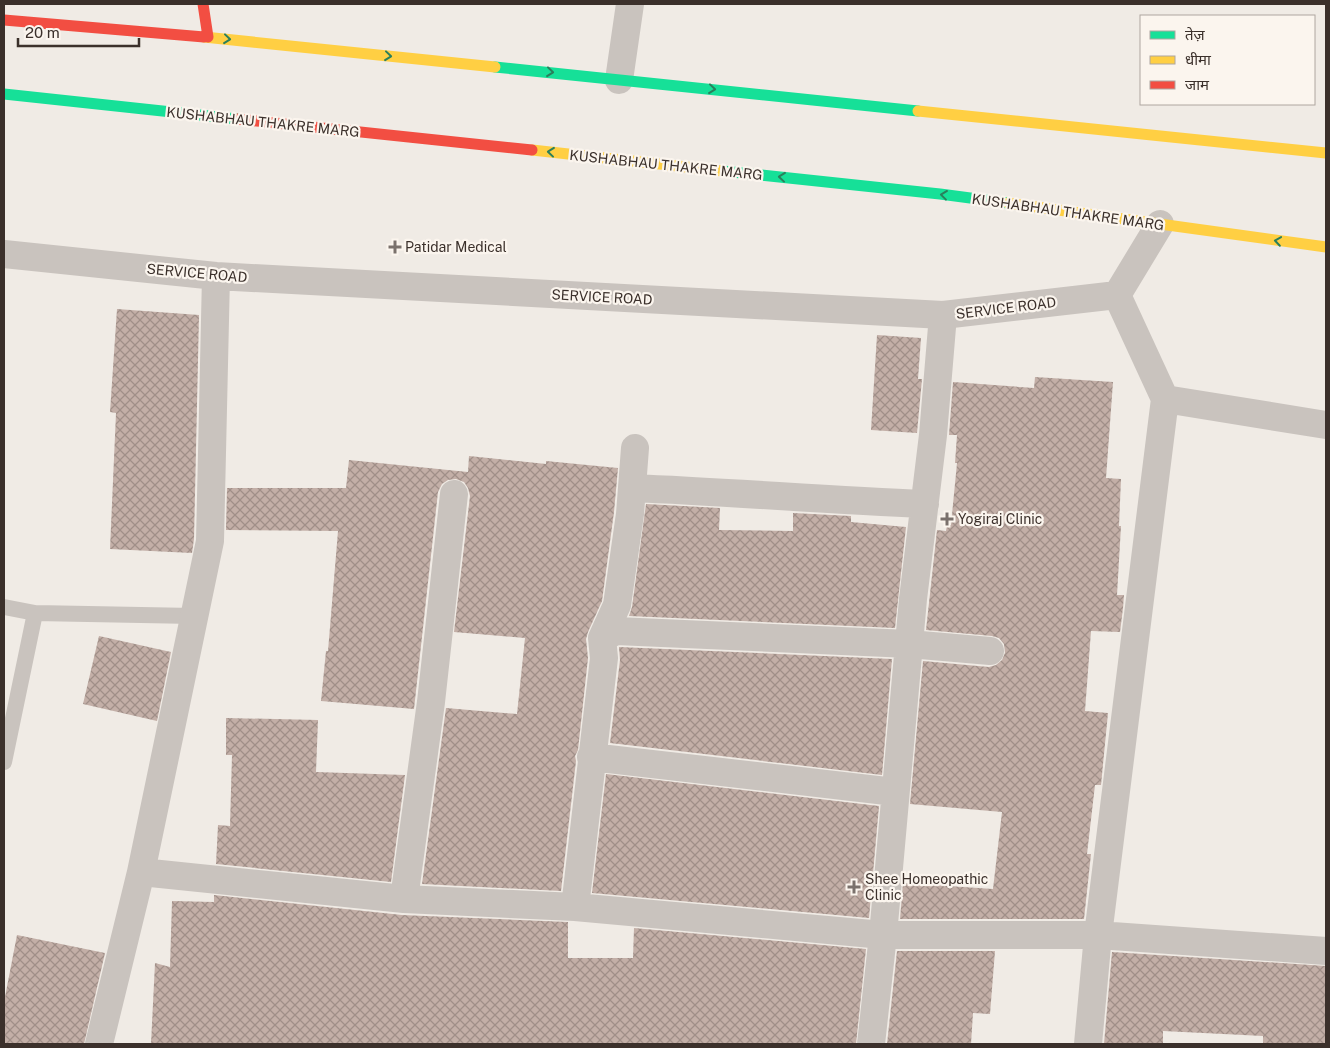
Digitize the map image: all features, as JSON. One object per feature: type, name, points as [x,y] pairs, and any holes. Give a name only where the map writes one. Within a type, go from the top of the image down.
[{"type":"main road","points":[[203,4],[208,37]]},
{"type":"main road","points":[[4,20],[208,37],[1326,153]]},
{"type":"main road","name":"KUSHABHAU THAKRE MARG","points":[[4,94],[940,194],[1326,247]]},
{"type":"street","points":[[619,80],[630,4]]},
{"type":"street","points":[[1088,1044],[1098,935],[1165,400],[1117,295],[1160,224]]},
{"type":"street","name":"SERVICE ROAD","points":[[4,254],[216,276],[943,315],[1117,295]]},
{"type":"street","points":[[99,1044],[141,872],[210,541],[216,276]]},
{"type":"street","points":[[871,1044],[883,935],[909,644],[933,435],[943,315]]},
{"type":"street","points":[[1165,400],[1326,425]]},
{"type":"street","points":[[575,907],[604,658],[602,638],[617,605],[630,514],[635,448]]},
{"type":"street","points":[[632,488],[924,504]]},
{"type":"street","points":[[404,899],[431,702],[454,494]]},
{"type":"street","points":[[602,638],[616,631],[909,644],[990,651]]},
{"type":"street","points":[[591,758],[895,792]]},
{"type":"street","points":[[141,872],[404,899],[575,907],[883,935],[1098,935],[1326,951]]},
{"type":"lane","points":[[4,608],[35,613],[194,616]]},
{"type":"lane","points":[[4,762],[35,613]]},
{"type":"building","points":[[117,309],[199,315],[194,539],[192,553],[110,549],[116,413],[110,412]]},
{"type":"building","points":[[877,335],[921,338],[918,379],[922,379],[917,433],[871,430]]},
{"type":"building","points":[[1035,377],[1113,382],[1106,478],[1121,479],[1119,526],[1121,526],[1117,595],[1124,595],[1120,632],[1091,631],[1085,711],[1108,713],[1101,785],[1095,785],[1087,854],[1091,854],[1084,919],[900,919],[903,883],[993,889],[1002,812],[910,804],[923,661],[989,667],[996,665],[1002,660],[1005,653],[1004,644],[999,638],[926,630],[937,530],[946,531],[947,525],[951,525],[957,463],[955,463],[957,435],[949,435],[953,382],[1034,388]]},
{"type":"building","points":[[469,456],[546,464],[546,461],[618,468],[602,601],[586,639],[588,658],[578,750],[575,756],[576,761],[561,891],[422,884],[446,708],[517,714],[525,638],[454,632],[470,496],[464,482],[456,479],[448,480],[442,484],[438,492],[414,709],[321,701],[326,651],[328,651],[338,531],[226,530],[227,488],[346,488],[349,460],[468,472]]},
{"type":"building","points":[[646,504],[720,508],[719,530],[793,531],[793,513],[851,516],[851,522],[906,527],[895,628],[629,616],[632,607]]},
{"type":"building","points":[[99,636],[171,652],[157,721],[83,704]]},
{"type":"building","points":[[619,647],[892,659],[882,775],[610,743],[620,660]]},
{"type":"building","points":[[226,718],[318,720],[316,772],[405,775],[391,882],[216,864],[218,825],[230,826],[232,755],[226,755]]},
{"type":"building","points":[[606,774],[879,806],[869,918],[592,893]]},
{"type":"building","points":[[214,895],[402,915],[568,922],[568,958],[633,958],[634,928],[866,949],[856,1044],[151,1044],[155,963],[170,967],[172,901],[214,902]]},
{"type":"building","points":[[17,935],[105,953],[84,1044],[4,1044],[4,1002]]},
{"type":"building","points":[[897,951],[995,951],[990,1014],[973,1013],[971,1044],[887,1044]]},
{"type":"building","points":[[1112,952],[1326,966],[1326,1044],[1263,1044],[1263,1036],[1163,1031],[1163,1044],[1104,1044]]},
{"type":"traffic: fast","points":[[495,67],[918,111]]},
{"type":"traffic: fast","points":[[4,94],[237,119]]},
{"type":"traffic: fast","points":[[723,171],[1008,203]]},
{"type":"traffic: slow","points":[[204,37],[495,67]]},
{"type":"traffic: slow","points":[[918,111],[1326,153]]},
{"type":"traffic: slow","points":[[532,150],[723,171]]},
{"type":"traffic: slow","points":[[1008,203],[1326,247]]},
{"type":"traffic: jam","points":[[203,4],[208,37]]},
{"type":"traffic: jam","points":[[4,20],[204,37]]},
{"type":"traffic: jam","points":[[237,119],[532,150]]},
{"type":"place","name":"Patidar Medical","points":[[395,247]]},
{"type":"place","name":"Yogiraj Clinic","points":[[947,519]]},
{"type":"place","name":"Shee Homeopathic Clinic","points":[[854,887]]}]
